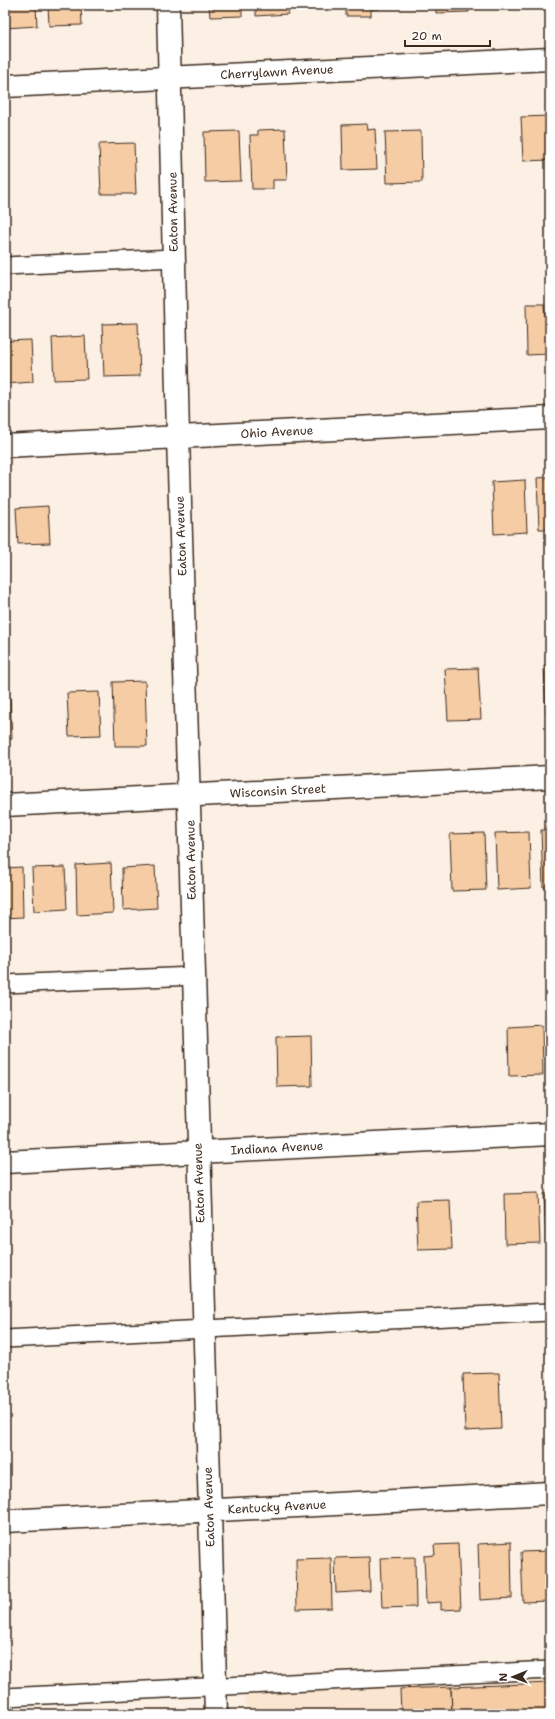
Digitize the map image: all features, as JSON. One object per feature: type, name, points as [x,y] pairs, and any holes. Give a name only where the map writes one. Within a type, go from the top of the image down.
[{"type":"street","name":"Eaton Avenue","points":[[168,5],[178,436],[198,1152],[216,1714]]},
{"type":"street","name":"Cherrylawn Avenue","points":[[5,86],[550,58]]},
{"type":"street","name":"Ohio Avenue","points":[[5,446],[550,418]]},
{"type":"street","name":"Wisconsin Street","points":[[5,805],[550,777]]},
{"type":"street","name":"Indiana Avenue","points":[[5,1162],[550,1134]]},
{"type":"street","name":"Kentucky Avenue","points":[[5,1521],[550,1493]]},
{"type":"lane","points":[[5,266],[174,258]]},
{"type":"lane","points":[[5,984],[194,976]]},
{"type":"lane","points":[[5,1339],[550,1312]]},
{"type":"lane","points":[[5,1697],[550,1670]]},
{"type":"shaded area","points":[[550,1679],[550,1714],[246,1714],[245,1694]]},
{"type":"shaded area","points":[[174,1708],[175,1714],[73,1714]]},
{"type":"building","points":[[5,5],[36,5],[37,26],[5,28]]},
{"type":"building","points":[[48,5],[81,5],[82,25],[49,26]]},
{"type":"building","points":[[209,5],[242,5],[242,16],[210,17]]},
{"type":"building","points":[[256,5],[288,5],[288,14],[256,16]]},
{"type":"building","points":[[346,5],[378,5],[379,9],[371,9],[371,16],[346,16]]},
{"type":"building","points":[[436,5],[469,5],[469,12],[436,13]]},
{"type":"building","points":[[550,116],[550,160],[523,161],[521,117]]},
{"type":"building","points":[[367,124],[368,130],[375,129],[377,169],[343,170],[342,125]]},
{"type":"building","points":[[285,129],[287,180],[273,180],[273,189],[252,189],[250,135],[258,135],[258,130]]},
{"type":"building","points":[[239,131],[241,181],[205,182],[204,132]]},
{"type":"building","points":[[421,131],[422,182],[387,183],[385,132]]},
{"type":"building","points":[[134,143],[136,194],[101,194],[99,144]]},
{"type":"building","points":[[526,304],[544,304],[545,317],[550,317],[550,354],[527,355]]},
{"type":"building","points":[[138,323],[140,376],[104,377],[102,324]]},
{"type":"building","points":[[85,336],[87,379],[54,380],[52,338]]},
{"type":"building","points":[[31,340],[33,382],[5,384],[5,341]]},
{"type":"building","points":[[550,477],[550,529],[539,529],[537,478]]},
{"type":"building","points":[[525,480],[527,532],[494,534],[492,482]]},
{"type":"building","points":[[48,506],[50,543],[18,544],[16,508]]},
{"type":"building","points":[[544,665],[550,665],[550,716],[546,716]]},
{"type":"building","points":[[478,668],[481,719],[448,720],[445,669]]},
{"type":"building","points":[[145,681],[147,746],[115,746],[113,682]]},
{"type":"building","points":[[99,692],[101,735],[69,736],[67,693]]},
{"type":"building","points":[[5,697],[10,697],[12,739],[5,740]]},
{"type":"building","points":[[541,830],[550,830],[550,887],[543,887]]},
{"type":"building","points":[[529,832],[531,888],[497,890],[495,833]]},
{"type":"building","points":[[484,833],[486,890],[452,891],[450,834]]},
{"type":"building","points":[[111,863],[113,913],[77,915],[76,865]]},
{"type":"building","points":[[155,866],[157,908],[123,910],[122,868]]},
{"type":"building","points":[[22,867],[23,917],[5,918],[5,868]]},
{"type":"building","points":[[65,867],[67,909],[34,911],[32,868]]},
{"type":"building","points":[[542,1025],[543,1075],[509,1076],[508,1027]]},
{"type":"building","points":[[311,1036],[312,1086],[277,1087],[276,1037]]},
{"type":"building","points":[[538,1193],[540,1243],[505,1244],[504,1194]]},
{"type":"building","points":[[544,1194],[550,1194],[550,1243],[546,1243]]},
{"type":"building","points":[[450,1200],[452,1249],[418,1250],[416,1201]]},
{"type":"building","points":[[499,1373],[501,1429],[465,1431],[463,1374]]},
{"type":"building","points":[[511,1542],[512,1598],[480,1600],[478,1544]]},
{"type":"building","points":[[458,1544],[461,1609],[441,1610],[441,1602],[426,1603],[424,1556],[435,1555],[434,1545]]},
{"type":"building","points":[[550,1551],[550,1601],[523,1602],[521,1552]]},
{"type":"building","points":[[369,1557],[370,1591],[336,1593],[335,1558]]},
{"type":"building","points":[[415,1557],[416,1607],[382,1608],[380,1558]]},
{"type":"building","points":[[331,1558],[332,1608],[297,1609],[296,1559]]},
{"type":"building","points":[[550,1683],[550,1714],[452,1714],[451,1687]]},
{"type":"building","points":[[451,1687],[452,1714],[401,1714],[400,1689]]}]
